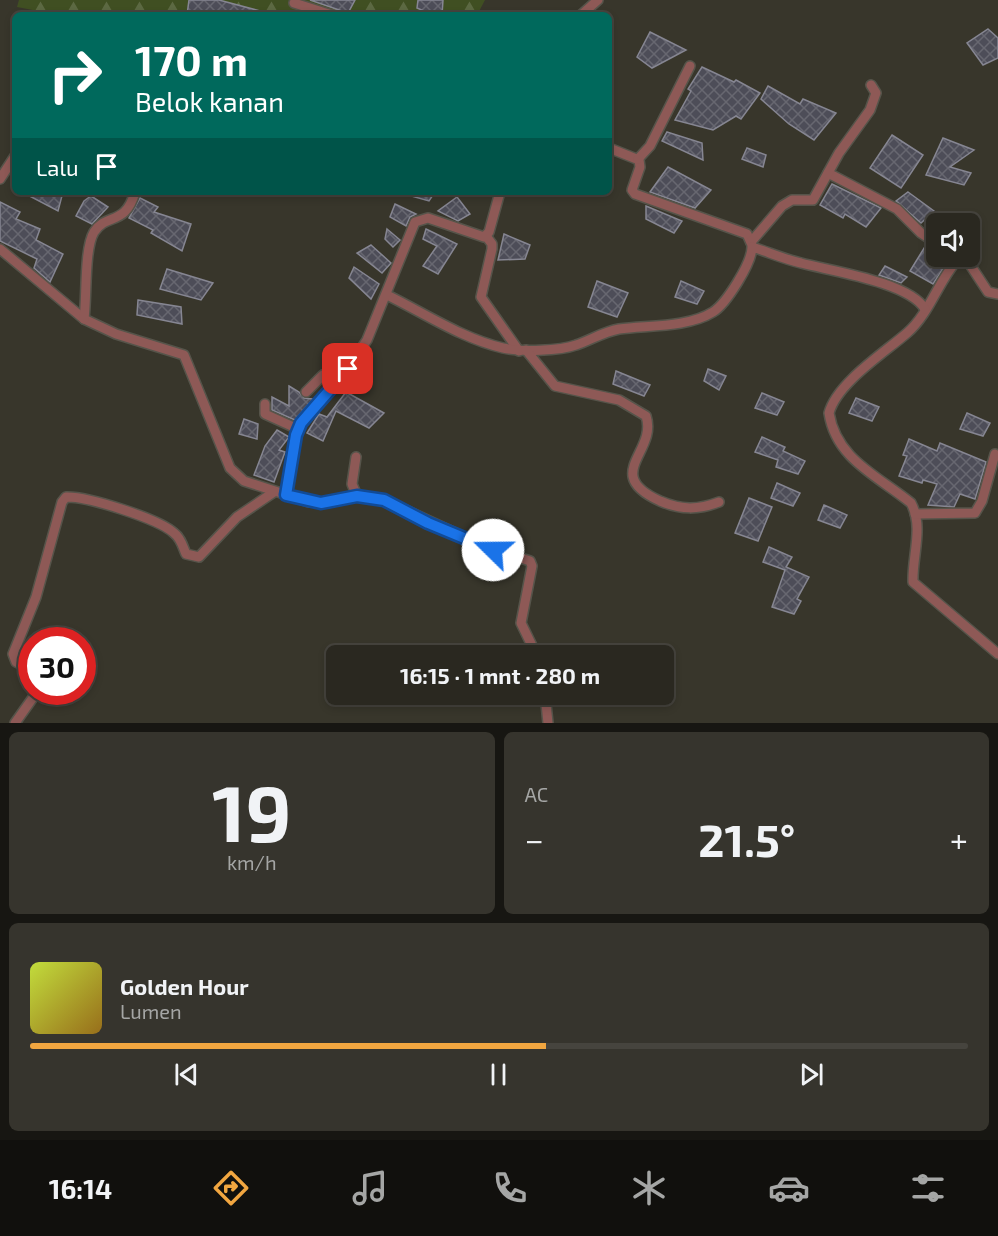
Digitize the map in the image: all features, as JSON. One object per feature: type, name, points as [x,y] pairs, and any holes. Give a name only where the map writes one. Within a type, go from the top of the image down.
[{"type":"street","points":[[584,12],[598,0]]},
{"type":"street","points":[[293,2],[323,12]]},
{"type":"street","points":[[638,159],[650,146],[690,66]]},
{"type":"street","points":[[387,295],[483,342],[523,350],[576,346],[610,331],[650,328],[713,312],[729,294],[745,267],[752,245],[782,206],[792,200],[813,200],[870,110],[876,93],[871,85]]},
{"type":"street","points":[[612,149],[638,159]]},
{"type":"street","points":[[638,159],[640,167],[632,190],[635,194],[747,234],[752,245],[799,263],[859,276],[911,295],[925,309]]},
{"type":"street","points":[[0,179],[12,161]]},
{"type":"street","points":[[828,173],[897,209],[926,236]]},
{"type":"street","points":[[84,319],[91,237],[100,225],[124,213],[132,203],[134,195]]},
{"type":"street","points":[[486,236],[499,195]]},
{"type":"street","points":[[286,495],[298,429],[307,415],[338,383],[367,340],[387,295],[412,226],[418,219],[428,218],[486,236],[492,244],[481,297],[551,382],[560,389],[619,400],[646,416],[647,433],[633,466],[633,480],[640,490],[664,502],[692,510],[719,502]]},
{"type":"street","points":[[0,249],[84,319],[116,334],[172,349],[184,355],[230,468],[244,482],[321,503],[357,496],[395,504],[428,523],[481,545],[530,561],[532,566],[521,623],[532,645]]},
{"type":"street","points":[[950,267],[925,309],[906,334],[863,368],[835,402],[829,413],[838,444],[860,465],[911,503],[915,514],[913,582],[998,654]]},
{"type":"street","points":[[971,267],[988,292],[998,294]]},
{"type":"street","points":[[306,392],[323,375],[338,383]]},
{"type":"street","points":[[265,404],[265,414],[298,429]]},
{"type":"street","points":[[915,514],[975,513],[982,501],[995,454]]},
{"type":"street","points":[[357,457],[352,484],[357,496]]},
{"type":"street","points":[[244,482],[261,482]]},
{"type":"street","points":[[24,627],[36,597],[62,502],[66,497],[120,508],[166,528],[180,540],[186,554],[199,557],[237,517],[274,492]]},
{"type":"street","points":[[18,642],[13,654],[18,663]]},
{"type":"street","points":[[15,723],[28,705]]},
{"type":"street","points":[[546,705],[548,723]]},
{"type":"green space","points":[[19,0],[485,0],[479,12],[43,12],[17,7]]},
{"type":"building","points":[[189,0],[219,0],[264,12],[187,12]]},
{"type":"building","points":[[310,0],[355,0],[349,12]]},
{"type":"building","points":[[418,0],[443,0],[442,12],[426,12],[417,8]]},
{"type":"building","points":[[988,29],[998,38],[998,58],[983,65],[967,43]]},
{"type":"building","points":[[650,32],[686,50],[652,68],[637,57]]},
{"type":"building","points":[[702,67],[734,82],[736,80],[760,93],[741,119],[736,116],[713,130],[675,120],[691,91],[688,89]]},
{"type":"building","points":[[768,86],[800,104],[803,99],[836,113],[814,140],[789,124],[761,99]]},
{"type":"building","points":[[667,132],[702,143],[703,160],[662,141]]},
{"type":"building","points":[[892,135],[923,155],[901,188],[870,168]]},
{"type":"building","points":[[943,138],[974,150],[950,167],[971,173],[964,185],[926,175]]},
{"type":"building","points":[[747,148],[766,155],[763,167],[742,159]]},
{"type":"building","points":[[668,167],[711,190],[695,208],[650,192]]},
{"type":"building","points":[[832,184],[881,208],[866,227],[845,214],[843,218],[820,205]]},
{"type":"building","points":[[908,192],[934,211],[926,213],[926,218],[921,223],[896,201]]},
{"type":"building","points":[[28,195],[62,195],[58,211]]},
{"type":"building","points":[[408,195],[433,195],[429,201]]},
{"type":"building","points":[[91,196],[108,207],[92,224],[76,216],[84,201]]},
{"type":"building","points":[[457,197],[470,214],[458,221],[438,211]]},
{"type":"building","points":[[140,198],[158,207],[154,212],[191,224],[182,251],[151,233],[153,230],[129,218]]},
{"type":"building","points":[[0,202],[20,212],[16,219],[40,229],[36,240],[63,254],[50,282],[34,268],[37,259],[0,241]]},
{"type":"building","points":[[395,204],[416,214],[410,217],[406,226],[390,217]]},
{"type":"building","points":[[646,206],[682,221],[674,233],[646,219]]},
{"type":"building","points":[[387,229],[400,240],[393,247],[385,239]]},
{"type":"building","points":[[426,229],[457,244],[438,274],[423,266],[437,246],[423,239]]},
{"type":"building","points":[[504,234],[530,245],[525,259],[498,260]]},
{"type":"building","points":[[371,245],[391,263],[382,273],[357,253]]},
{"type":"building","points":[[926,245],[926,267],[944,267],[933,284],[910,271]]},
{"type":"building","points":[[885,266],[907,277],[901,283],[879,275]]},
{"type":"building","points":[[354,267],[379,284],[371,299],[349,278]]},
{"type":"building","points":[[167,269],[213,283],[201,300],[160,289]]},
{"type":"building","points":[[597,281],[628,293],[617,317],[588,307]]},
{"type":"building","points":[[681,281],[704,291],[697,304],[675,297]]},
{"type":"building","points":[[138,300],[181,307],[182,324],[137,315]]},
{"type":"building","points":[[708,369],[726,376],[719,390],[704,381]]},
{"type":"building","points":[[616,371],[650,385],[644,396],[613,384]]},
{"type":"building","points":[[289,386],[304,398],[313,399],[295,420],[272,410],[272,397],[289,406]]},
{"type":"building","points":[[346,392],[384,413],[369,428],[336,411],[323,441],[307,433],[319,414],[327,417]]},
{"type":"building","points":[[762,393],[784,402],[777,415],[755,408]]},
{"type":"building","points":[[856,398],[879,407],[872,421],[849,413]]},
{"type":"building","points":[[967,413],[990,423],[983,436],[960,429]]},
{"type":"building","points":[[244,419],[258,424],[257,439],[239,434]]},
{"type":"building","points":[[277,430],[289,437],[279,450],[285,452],[274,482],[254,475],[265,446]]},
{"type":"building","points":[[762,437],[785,447],[783,451],[805,461],[798,474],[776,467],[778,460],[755,452]]},
{"type":"building","points":[[909,439],[937,451],[940,443],[986,462],[975,499],[960,494],[954,507],[928,505],[937,484],[923,480],[922,483],[899,476],[907,456],[903,455]]},
{"type":"building","points":[[777,483],[800,493],[793,506],[771,498]]},
{"type":"building","points":[[749,498],[772,507],[758,541],[735,533]]},
{"type":"building","points":[[824,505],[847,515],[840,528],[818,520]]},
{"type":"building","points":[[769,547],[792,557],[786,567],[809,577],[797,599],[801,601],[794,614],[772,607],[785,570],[763,562]]},
{"type":"route","points":[[348,369],[301,423],[296,435],[286,495],[321,503],[357,496],[384,500],[404,508],[417,518],[493,550]]}]
